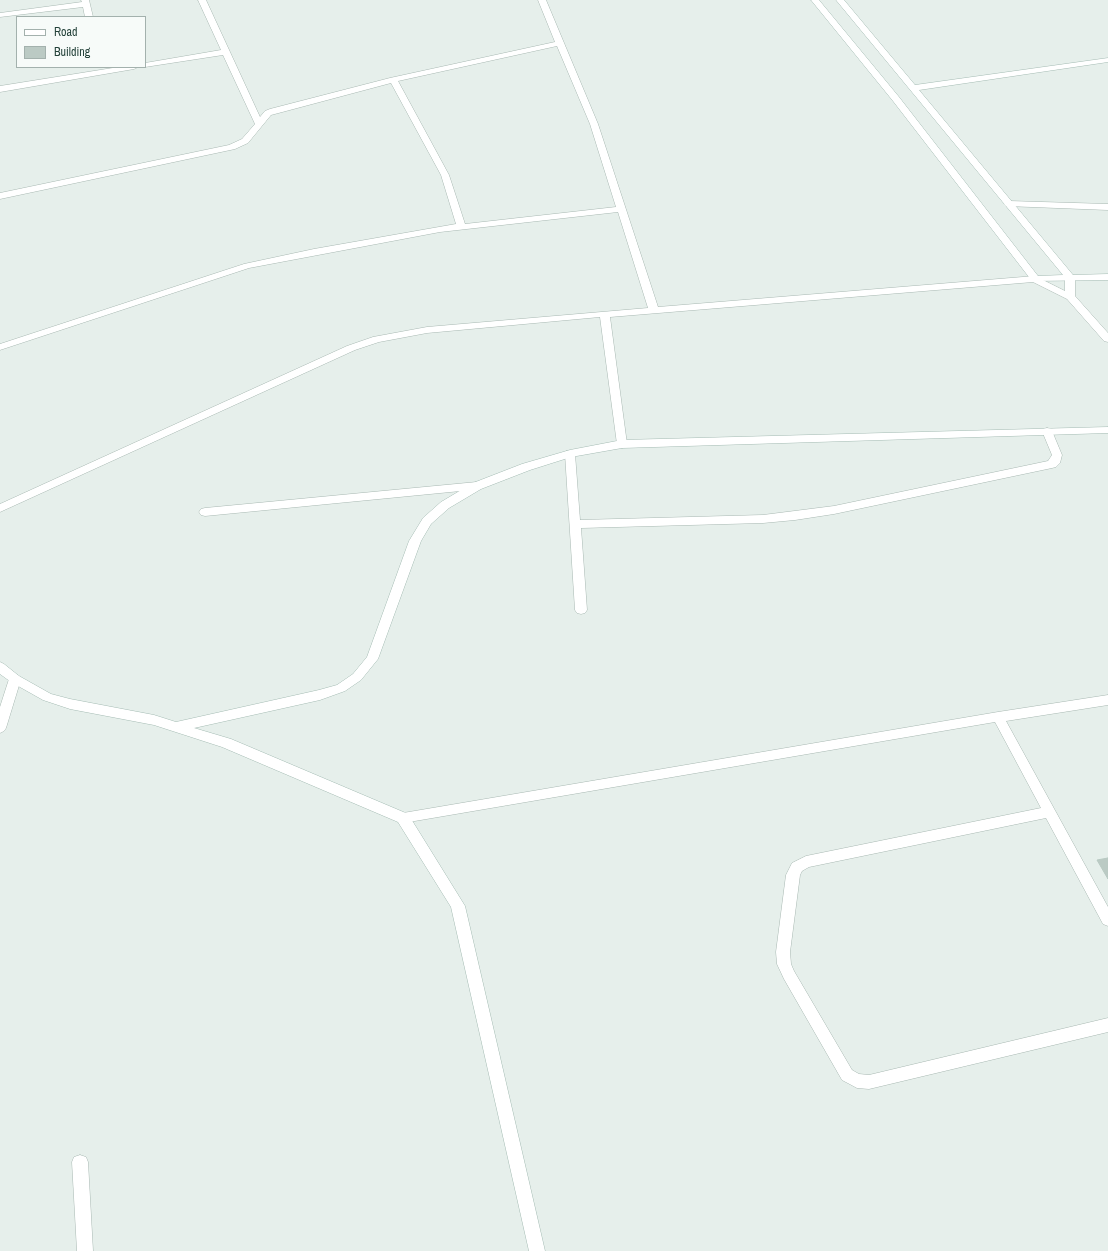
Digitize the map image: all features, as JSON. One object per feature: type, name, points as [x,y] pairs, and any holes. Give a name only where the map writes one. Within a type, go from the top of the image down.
[{"type":"street","points":[[202,0],[259,124]]},
{"type":"street","points":[[542,0],[594,124],[654,310]]},
{"type":"street","points":[[815,0],[896,99],[1035,279],[1070,297],[1108,339]]},
{"type":"street","points":[[840,0],[1070,278],[1070,297]]},
{"type":"street","points":[[0,16],[85,2],[89,16]]},
{"type":"street","points":[[0,196],[232,147],[245,141],[268,113],[273,111],[393,80],[560,43]]},
{"type":"street","points":[[146,65],[225,52]]},
{"type":"street","points":[[913,88],[1108,60]]},
{"type":"street","points":[[0,89],[128,68]]},
{"type":"street","points":[[393,80],[445,175],[461,227]]},
{"type":"street","points":[[1009,204],[1108,207]]},
{"type":"street","points":[[0,347],[247,266],[380,239],[461,227],[621,209]]},
{"type":"street","points":[[0,508],[351,348],[377,339],[426,330],[605,314],[1035,279],[1108,277]]},
{"type":"street","points":[[605,314],[622,444]]},
{"type":"street","points":[[177,727],[320,695],[341,688],[357,677],[372,659],[415,541],[427,521],[445,505],[477,486],[526,467],[570,454],[622,444],[1108,430]]},
{"type":"street","points":[[575,524],[763,519],[834,510],[1052,464],[1056,460],[1057,455],[1047,431]]},
{"type":"street","points":[[570,454],[580,610]]},
{"type":"street","points":[[204,512],[477,486]]},
{"type":"street","points":[[0,667],[15,679],[47,697],[70,704],[154,720],[226,743],[403,818],[998,717],[1108,700]]},
{"type":"street","points":[[0,728],[15,679]]},
{"type":"street","points":[[998,717],[1108,920]]},
{"type":"street","points":[[1049,812],[806,862],[797,866],[793,875],[783,952],[784,964],[847,1075],[857,1081],[869,1082],[1108,1025]]},
{"type":"street","points":[[403,818],[458,906],[537,1251]]},
{"type":"street","points":[[80,1162],[86,1251]]},
{"type":"building","points":[[1108,858],[1108,879],[1097,860]]}]
